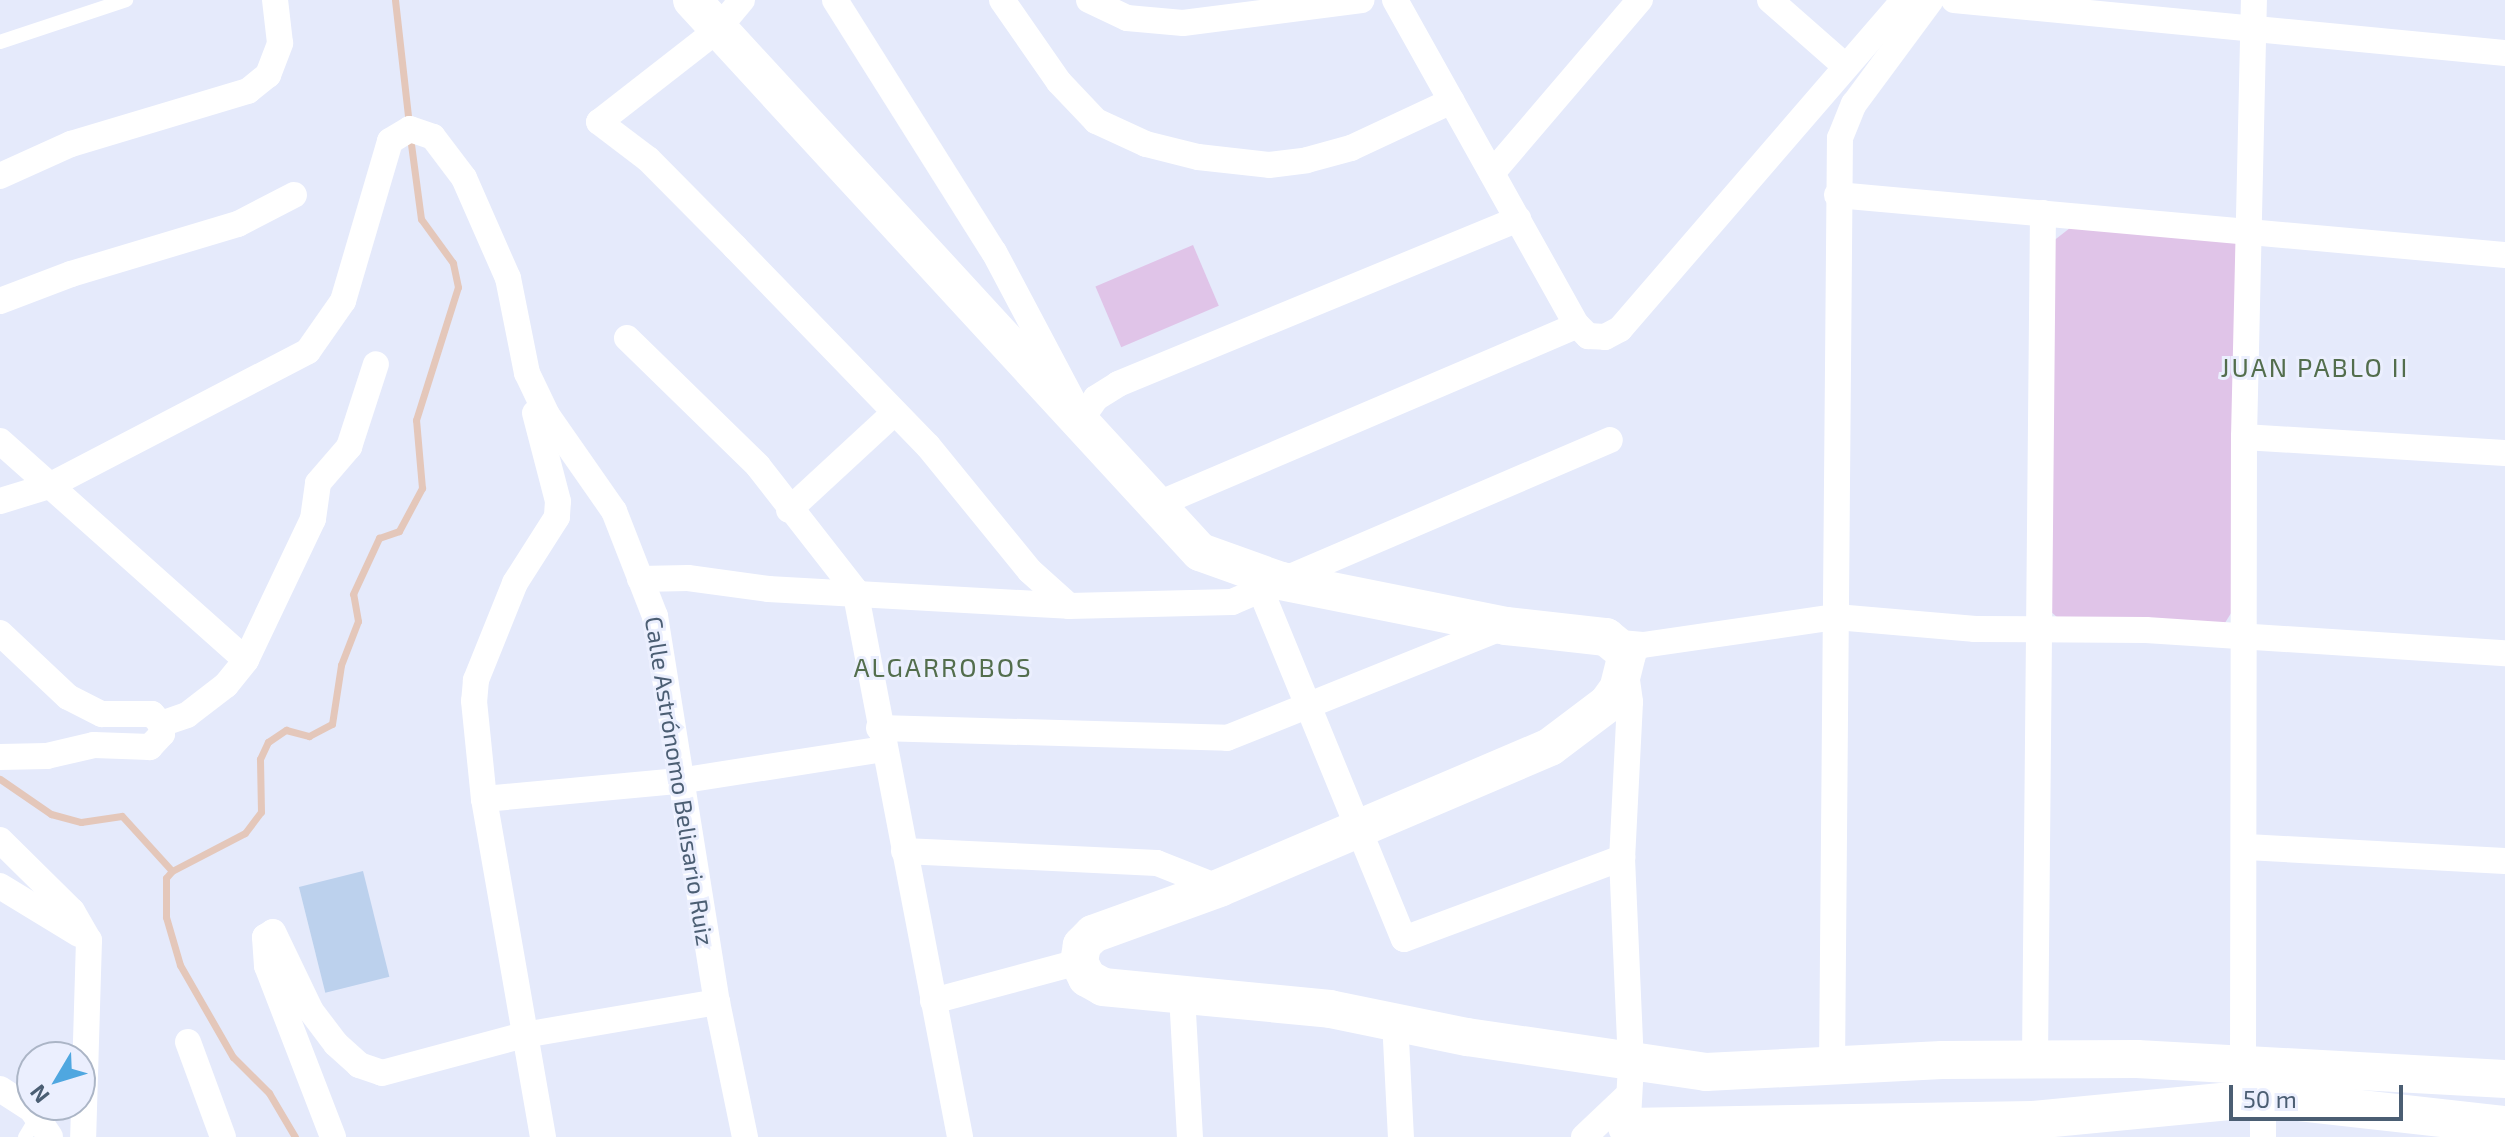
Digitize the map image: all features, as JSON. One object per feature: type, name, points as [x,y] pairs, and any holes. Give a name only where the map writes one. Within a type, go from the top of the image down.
[{"type":"street","points":[[0,176],[71,144],[248,91],[268,75],[280,43],[275,0]]},
{"type":"street","points":[[692,0],[716,31],[1082,418],[1200,552],[1271,586],[1506,626],[1623,656]]},
{"type":"street","points":[[742,0],[716,31],[599,122],[648,159],[928,446],[1030,571],[1069,606]]},
{"type":"street","points":[[835,0],[994,252],[1082,418]]},
{"type":"street","points":[[1002,0],[1059,82],[1096,121],[1146,144],[1198,157],[1269,165],[1307,160],[1351,148],[1452,101]]},
{"type":"street","points":[[1089,0],[1127,18],[1153,23],[1213,22],[1362,0]]},
{"type":"street","points":[[1395,0],[1577,325],[1588,336],[1605,337],[1620,329],[1904,0]]},
{"type":"street","points":[[1492,173],[1640,0]]},
{"type":"street","points":[[1770,0],[1845,66]]},
{"type":"street","points":[[1832,1069],[1837,195],[1846,116],[1931,0]]},
{"type":"street","points":[[1954,0],[2505,53]]},
{"type":"street","points":[[2243,1064],[2247,847],[2243,639],[2244,437],[2254,0]]},
{"type":"street","name":"Calle Astrónomo Belisario Ruiz","points":[[0,501],[49,486],[293,361],[320,341],[343,301],[363,247],[383,153],[399,132],[410,129],[433,137],[464,178],[508,278],[527,373],[554,430],[614,511],[655,616],[679,781],[717,1002],[745,1137]]},
{"type":"street","points":[[0,301],[71,274],[238,224],[268,213],[294,195]]},
{"type":"street","points":[[1837,195],[2505,255]]},
{"type":"street","points":[[2035,1059],[2042,627],[2043,213]]},
{"type":"street","points":[[1082,418],[1096,398],[1118,384],[1518,219]]},
{"type":"street","points":[[1156,505],[1577,325]]},
{"type":"street","points":[[627,338],[758,466],[789,510],[855,590],[960,1137]]},
{"type":"street","points":[[161,724],[206,700],[246,660],[313,519],[318,483],[349,447],[376,364]]},
{"type":"street","points":[[527,373],[558,501],[557,517],[515,583],[476,680],[484,799],[543,1137]]},
{"type":"street","points":[[789,510],[894,413]]},
{"type":"street","points":[[2244,437],[2505,453]]},
{"type":"street","points":[[640,579],[855,590],[1069,606],[1232,602],[1610,440]]},
{"type":"street","points":[[0,441],[246,660]]},
{"type":"street","points":[[1271,586],[1308,707],[1404,939],[1622,858]]},
{"type":"street","points":[[2505,653],[2042,627],[1975,629],[1836,617],[1643,645],[1623,656],[1607,704],[1550,747],[1220,888],[1093,934],[1082,945],[1079,962],[1087,978],[1103,987],[1395,1020],[1628,1106],[1835,1129],[2033,1128],[2263,1098],[2467,1128],[2505,1125]]},
{"type":"street","points":[[484,799],[679,781],[882,738],[1201,741],[1260,728],[1506,626]]},
{"type":"street","points":[[0,633],[84,707],[102,714],[152,714],[161,724],[162,734],[150,747],[94,745],[47,756],[0,757]]},
{"type":"street","points":[[1623,656],[1630,702],[1622,858],[1628,1106]]},
{"type":"street","points":[[0,840],[72,911],[89,940],[83,1137]]},
{"type":"street","points":[[2247,847],[2505,861]]},
{"type":"street","points":[[904,851],[1157,863],[1220,888]]},
{"type":"street","points":[[0,886],[89,940]]},
{"type":"street","points":[[333,1137],[267,966],[265,937],[273,932],[311,1011],[359,1065],[382,1073],[407,1069],[524,1035],[717,1002]]},
{"type":"street","points":[[933,1001],[1079,962]]},
{"type":"street","points":[[1182,995],[1190,1137]]},
{"type":"street","points":[[1395,1020],[1401,1137]]},
{"type":"street","points":[[188,1042],[223,1137]]},
{"type":"street","points":[[1584,1137],[1628,1106],[1706,1072],[1832,1069],[1942,1060],[2035,1059],[2243,1064],[2505,1079]]},
{"type":"street","points":[[0,1089],[37,1130]]},
{"type":"street","points":[[2263,1098],[2263,1137]]},
{"type":"lane","points":[[0,42],[126,0]]},
{"type":"shaded area","points":[[2070,228],[2239,243],[2233,610],[2223,626],[2058,618],[2049,610],[2052,242]]},
{"type":"shaded area","points":[[1193,245],[1219,306],[1121,347],[1095,286]]},
{"type":"building","points":[[363,871],[389,977],[325,993],[299,887]]},
{"type":"waterway","points":[[395,0],[409,125]]},
{"type":"waterway","points":[[172,871],[245,833],[261,812],[260,759],[268,742],[286,730],[309,736],[332,724],[341,665],[358,621],[353,594],[379,538],[399,531],[422,488],[416,420],[458,287],[453,263],[421,219],[410,137]]},
{"type":"waterway","points":[[0,779],[51,814],[81,822],[122,816],[172,871],[166,878],[166,917],[180,965],[233,1057],[269,1093],[295,1137]]},
{"type":"district","name":"JUAN PABLO II","points":[[2315,367]]},
{"type":"district","name":"ALGARROBOS","points":[[943,667]]}]
